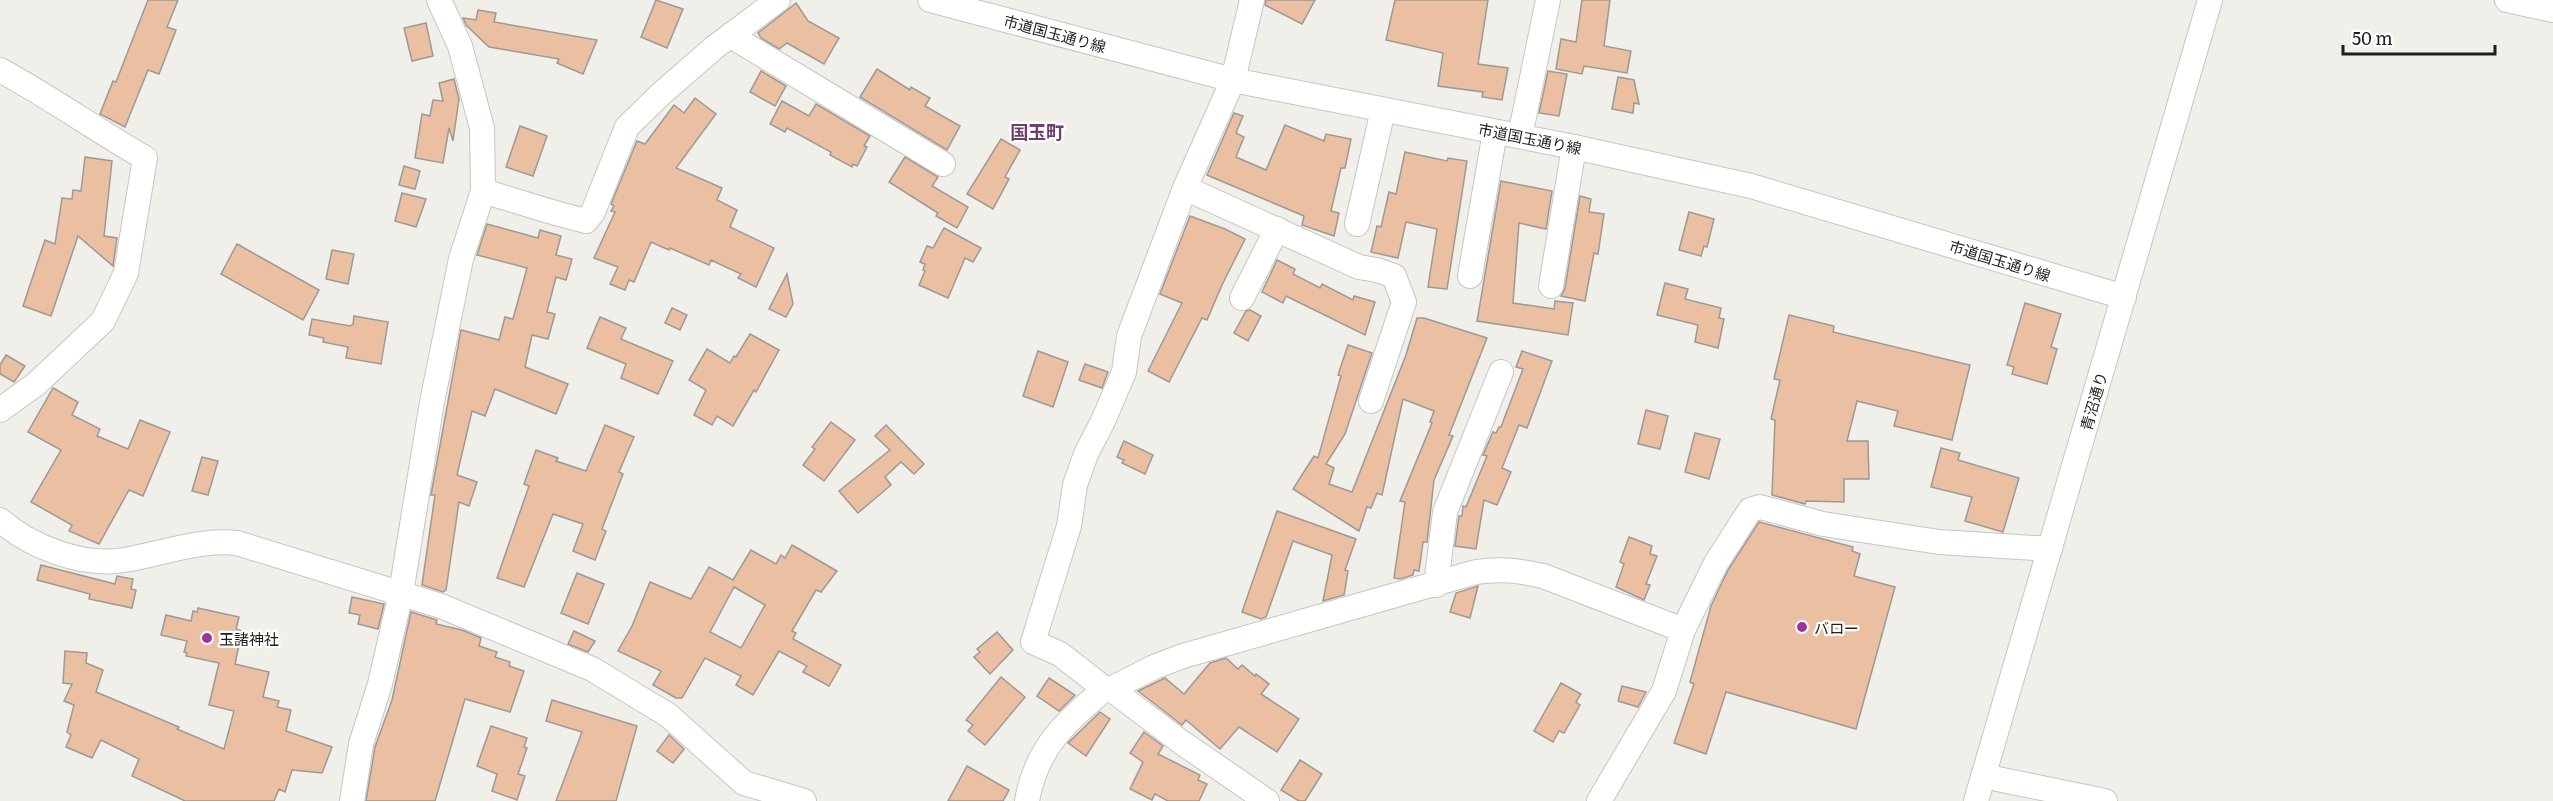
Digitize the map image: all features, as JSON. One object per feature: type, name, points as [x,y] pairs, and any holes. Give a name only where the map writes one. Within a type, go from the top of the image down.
[{"type":"street","points":[[352,801],[361,744],[380,684],[401,593],[432,402],[461,259],[483,191],[482,128],[460,46],[439,0]]},
{"type":"street","points":[[483,191],[538,210],[586,221],[593,212],[627,127],[662,93],[778,0]]},
{"type":"street","name":"市道国玉通り線","points":[[930,0],[1233,80],[1574,147],[1751,186],[2124,297]]},
{"type":"street","points":[[1252,0],[1233,80],[1185,188],[1129,336],[1124,372],[1086,454],[1075,485],[1069,526],[1033,642],[1060,654],[1267,801]]},
{"type":"street","points":[[1520,136],[1548,0]]},
{"type":"street","name":"青沼通り","points":[[1976,801],[2210,0]]},
{"type":"street","points":[[2507,0],[2553,10]]},
{"type":"street","points":[[731,36],[943,164]]},
{"type":"street","points":[[0,70],[44,94],[101,133],[145,158],[126,273],[103,321],[36,384],[1,408]]},
{"type":"street","points":[[1357,224],[1383,110]]},
{"type":"street","points":[[1470,276],[1495,132]]},
{"type":"street","points":[[1551,286],[1574,147]]},
{"type":"street","points":[[1185,188],[1359,267],[1394,276],[1404,302],[1371,401]]},
{"type":"street","points":[[1242,298],[1277,229]]},
{"type":"street","points":[[1436,585],[1445,512],[1501,372]]},
{"type":"street","points":[[1599,801],[1664,691],[1683,630],[1716,563],[1750,510],[1760,507],[1823,524],[1939,542],[2050,549]]},
{"type":"street","points":[[0,520],[32,543],[93,559],[122,560],[200,544],[237,543],[441,606],[592,669],[668,716],[744,783],[804,801]]},
{"type":"street","points":[[1027,801],[1031,778],[1043,752],[1069,719],[1108,689],[1183,656],[1485,571],[1520,571],[1543,576],[1683,630]]},
{"type":"street","points":[[1983,776],[2104,801]]},
{"type":"building","points":[[148,0],[178,0],[167,27],[176,30],[159,74],[148,70],[125,127],[100,114],[113,81],[116,82]]},
{"type":"building","points":[[656,0],[683,9],[667,48],[641,37]]},
{"type":"building","points":[[1266,0],[1315,0],[1302,24],[1265,5]]},
{"type":"building","points":[[1395,0],[1488,0],[1478,64],[1508,68],[1502,100],[1482,97],[1483,92],[1438,86],[1443,53],[1386,40]]},
{"type":"building","points":[[1582,0],[1610,0],[1604,46],[1631,51],[1627,73],[1584,66],[1582,74],[1556,69],[1561,39],[1576,42]]},
{"type":"building","points":[[796,3],[808,21],[839,38],[824,64],[787,43],[779,49],[761,38],[758,33]]},
{"type":"building","points":[[478,10],[496,13],[494,22],[597,40],[583,74],[557,63],[559,59],[489,47],[466,25],[463,18],[476,20]]},
{"type":"building","points":[[426,23],[433,56],[412,61],[404,28]]},
{"type":"building","points":[[877,69],[910,90],[911,87],[930,98],[925,106],[960,126],[947,150],[860,97]]},
{"type":"building","points":[[761,71],[786,86],[775,106],[750,92]]},
{"type":"building","points":[[1548,71],[1567,74],[1559,116],[1539,113]]},
{"type":"building","points":[[1618,77],[1634,80],[1639,104],[1634,103],[1633,113],[1612,109]]},
{"type":"building","points":[[454,79],[459,99],[453,141],[449,128],[443,163],[415,158],[422,114],[430,116],[433,100],[443,101],[439,83]]},
{"type":"building","points":[[695,98],[716,114],[676,168],[722,188],[717,200],[737,210],[730,227],[774,248],[756,287],[738,278],[741,274],[711,260],[709,265],[651,242],[634,282],[629,280],[625,290],[610,284],[618,267],[594,258],[615,212],[611,211],[614,206],[611,204],[637,141],[645,144],[674,105],[684,113]]},
{"type":"building","points":[[782,101],[809,116],[816,104],[870,136],[857,166],[853,164],[852,167],[830,155],[831,152],[787,128],[785,132],[770,124]]},
{"type":"building","points":[[1234,113],[1243,116],[1236,133],[1244,137],[1236,157],[1266,170],[1285,125],[1324,141],[1326,134],[1351,139],[1345,168],[1341,168],[1331,211],[1339,213],[1334,236],[1302,225],[1304,216],[1207,175]]},
{"type":"building","points":[[520,126],[547,136],[533,176],[506,167]]},
{"type":"building","points":[[1001,139],[1020,150],[1005,177],[1009,179],[993,209],[967,194]]},
{"type":"building","points":[[1405,152],[1447,161],[1448,158],[1467,161],[1447,289],[1428,287],[1437,229],[1406,222],[1398,258],[1371,252],[1377,226],[1381,227],[1389,192],[1396,194]]},
{"type":"building","points":[[85,157],[112,161],[104,236],[117,238],[113,266],[78,236],[51,316],[23,306],[45,240],[55,244],[62,198],[72,199],[73,190],[81,191]]},
{"type":"building","points":[[905,157],[938,177],[932,186],[968,207],[957,228],[936,216],[938,213],[889,182]]},
{"type":"building","points":[[404,166],[420,171],[415,189],[399,185]]},
{"type":"building","points":[[1501,181],[1552,191],[1546,229],[1519,223],[1513,303],[1554,309],[1555,301],[1573,303],[1568,335],[1477,321]]},
{"type":"building","points":[[402,193],[426,199],[416,227],[395,221]]},
{"type":"building","points":[[1580,196],[1591,199],[1589,212],[1604,214],[1598,254],[1594,253],[1585,301],[1561,296],[1565,288]]},
{"type":"building","points":[[1689,212],[1714,219],[1707,247],[1704,246],[1701,256],[1679,250]]},
{"type":"building","points":[[1190,216],[1245,239],[1207,320],[1202,318],[1169,382],[1148,371],[1182,303],[1160,294]]},
{"type":"building","points":[[487,224],[538,238],[540,230],[561,236],[556,255],[572,259],[566,280],[556,277],[547,312],[555,314],[548,339],[532,335],[525,367],[568,384],[556,414],[495,389],[485,416],[472,411],[457,475],[477,482],[469,506],[459,502],[446,590],[443,592],[422,585],[435,495],[431,495],[461,330],[499,340],[505,317],[513,319],[527,268],[477,255]]},
{"type":"building","points":[[944,228],[981,248],[973,262],[965,258],[948,298],[919,285],[925,271],[923,270],[925,264],[920,262],[927,246],[933,248]]},
{"type":"building","points":[[237,244],[319,290],[303,320],[221,274]]},
{"type":"building","points":[[332,250],[354,254],[348,284],[326,279]]},
{"type":"building","points":[[1277,260],[1295,269],[1293,274],[1320,288],[1322,284],[1353,300],[1354,296],[1375,302],[1365,335],[1286,296],[1283,303],[1262,292]]},
{"type":"building","points":[[787,274],[793,304],[786,317],[769,309]]},
{"type":"building","points":[[1665,283],[1688,289],[1685,299],[1721,308],[1719,318],[1724,319],[1718,348],[1695,342],[1698,325],[1657,315]]},
{"type":"building","points":[[2025,303],[2061,314],[2051,347],[2057,349],[2047,384],[2012,374],[2014,367],[2007,365]]},
{"type":"building","points":[[672,308],[687,315],[680,330],[665,323]]},
{"type":"building","points":[[1250,310],[1261,316],[1248,341],[1234,333],[1246,311]]},
{"type":"building","points":[[1789,315],[1834,326],[1833,332],[1970,365],[1952,440],[1894,426],[1898,411],[1857,401],[1847,441],[1868,441],[1869,479],[1844,479],[1844,502],[1806,501],[1805,504],[1772,495],[1775,420],[1771,419],[1780,380],[1774,379]]},
{"type":"building","points":[[354,316],[388,322],[381,364],[346,358],[348,347],[323,342],[324,338],[309,335],[312,319],[350,326],[353,324]]},
{"type":"building","points":[[600,317],[626,328],[621,339],[673,361],[658,394],[621,378],[626,364],[587,348]]},
{"type":"building","points":[[1417,318],[1424,318],[1487,338],[1449,435],[1453,436],[1434,480],[1427,542],[1423,542],[1419,571],[1414,570],[1413,575],[1400,579],[1394,578],[1405,502],[1400,501],[1432,423],[1430,422],[1434,411],[1403,399],[1382,495],[1377,493],[1371,508],[1367,507],[1359,531],[1293,489],[1314,456],[1318,458],[1341,376],[1338,375],[1348,345],[1372,353],[1345,434],[1326,464],[1334,468],[1329,484],[1352,492],[1406,355]]},
{"type":"building","points":[[750,334],[779,350],[756,392],[754,390],[733,426],[717,416],[712,425],[694,415],[706,390],[689,380],[707,349],[730,363]]},
{"type":"building","points":[[1038,351],[1068,362],[1053,407],[1023,396]]},
{"type":"building","points":[[1522,351],[1552,361],[1527,428],[1519,425],[1502,468],[1511,472],[1497,505],[1484,500],[1476,549],[1455,546],[1459,516],[1462,516],[1463,506],[1466,507],[1487,456],[1483,455],[1493,432],[1496,433],[1501,427],[1523,369],[1516,367]]},
{"type":"building","points":[[6,355],[25,366],[14,382],[0,374],[0,365]]},
{"type":"building","points":[[1085,364],[1108,372],[1102,388],[1079,380]]},
{"type":"building","points":[[53,388],[78,402],[72,415],[100,429],[97,436],[128,449],[140,420],[170,432],[143,496],[129,490],[99,544],[69,531],[72,525],[31,502],[61,450],[28,432]]},
{"type":"building","points":[[1646,410],[1668,416],[1660,449],[1638,444]]},
{"type":"building","points":[[831,422],[855,440],[824,481],[803,465],[815,449],[812,447]]},
{"type":"building","points":[[605,425],[634,437],[619,472],[623,474],[602,529],[606,531],[595,560],[573,551],[583,524],[553,514],[524,587],[497,578],[529,486],[524,484],[536,450],[558,458],[556,461],[586,471]]},
{"type":"building","points":[[886,425],[924,464],[914,474],[901,462],[885,477],[891,485],[858,513],[839,491],[890,450],[875,436]]},
{"type":"building","points":[[1695,433],[1720,439],[1709,479],[1685,472]]},
{"type":"building","points":[[1124,441],[1153,455],[1145,474],[1122,463],[1124,460],[1117,457]]},
{"type":"building","points":[[1941,448],[1960,453],[1958,460],[2019,478],[2003,532],[1965,521],[1972,497],[1931,487]]},
{"type":"building","points":[[202,457],[218,461],[208,495],[192,491]]},
{"type":"building","points":[[1277,511],[1356,539],[1345,570],[1348,571],[1344,595],[1323,601],[1332,555],[1293,541],[1266,617],[1261,619],[1242,612]]},
{"type":"building","points":[[1759,522],[1853,547],[1852,551],[1860,554],[1854,576],[1895,587],[1856,729],[1726,692],[1706,754],[1674,743],[1694,684],[1690,682],[1711,606],[1728,570]]},
{"type":"building","points":[[1629,537],[1652,546],[1650,554],[1657,556],[1646,584],[1650,585],[1644,600],[1616,587],[1624,564],[1620,562]]},
{"type":"building","points":[[792,545],[837,571],[821,592],[816,590],[792,631],[796,633],[793,639],[841,665],[829,686],[803,672],[807,666],[779,651],[753,695],[736,685],[741,676],[705,658],[682,698],[676,698],[653,685],[661,671],[618,651],[632,626],[650,582],[691,599],[709,567],[733,580],[751,550],[776,564],[781,555],[785,558]],"holes":[[[734,587],[765,605],[741,648],[710,632]]]},
{"type":"building","points":[[41,565],[115,584],[117,576],[133,579],[131,589],[136,590],[132,608],[89,599],[90,594],[37,580]]},
{"type":"building","points":[[577,573],[604,584],[588,624],[561,613]]},
{"type":"building","points":[[1478,586],[1470,618],[1450,612],[1456,593]]},
{"type":"building","points":[[352,597],[384,604],[378,629],[358,624],[360,615],[349,613]]},
{"type":"building","points":[[198,608],[239,617],[236,629],[242,631],[235,664],[269,672],[263,697],[279,701],[277,707],[291,710],[286,731],[332,747],[322,773],[292,770],[285,792],[279,789],[274,801],[185,801],[132,776],[139,759],[101,740],[92,758],[66,747],[71,735],[67,732],[74,705],[64,701],[72,684],[63,683],[65,651],[87,653],[86,663],[103,670],[96,692],[224,749],[234,711],[209,705],[219,663],[186,656],[187,653],[184,652],[187,641],[161,635],[166,615],[191,621],[193,611],[197,612]]},
{"type":"building","points":[[411,612],[437,620],[436,624],[462,630],[481,638],[479,646],[497,652],[495,657],[510,662],[509,666],[524,671],[510,712],[465,699],[435,801],[366,801],[375,747],[392,700]]},
{"type":"building","points":[[574,631],[595,641],[588,652],[568,644]]},
{"type":"building","points":[[997,632],[1013,650],[990,674],[974,657],[980,652],[977,649]]},
{"type":"building","points":[[1226,658],[1238,669],[1242,665],[1269,684],[1261,694],[1299,719],[1277,752],[1239,727],[1220,749],[1186,720],[1182,725],[1138,691],[1165,678],[1184,694],[1210,663]]},
{"type":"building","points":[[1001,677],[1025,697],[985,745],[968,731],[973,725],[966,720]]},
{"type":"building","points":[[1049,678],[1075,695],[1059,711],[1037,696]]},
{"type":"building","points":[[1561,683],[1581,694],[1576,702],[1580,705],[1564,733],[1559,731],[1553,742],[1534,731]]},
{"type":"building","points":[[1622,686],[1646,692],[1638,707],[1618,701]]},
{"type":"building","points":[[552,700],[637,726],[616,801],[556,801],[582,732],[546,721]]},
{"type":"building","points":[[1100,712],[1110,719],[1086,756],[1068,743]]},
{"type":"building","points":[[491,726],[527,738],[524,747],[527,748],[518,774],[525,776],[517,800],[492,791],[497,774],[477,766]]},
{"type":"building","points":[[1144,732],[1163,746],[1158,754],[1200,775],[1198,780],[1207,784],[1199,801],[1168,801],[1155,794],[1152,800],[1130,789],[1143,762],[1130,753]]},
{"type":"building","points":[[669,735],[684,749],[673,763],[657,751]]},
{"type":"building","points":[[1300,760],[1322,774],[1305,801],[1299,801],[1281,790]]},
{"type":"building","points":[[967,766],[1009,790],[1003,801],[948,801]]},
{"type":"place","name":"バロー","points":[[1802,627]]},
{"type":"place","name":"玉諸神社","points":[[207,638]]},
{"type":"district","name":"国玉町","points":[[1037,131]]}]
